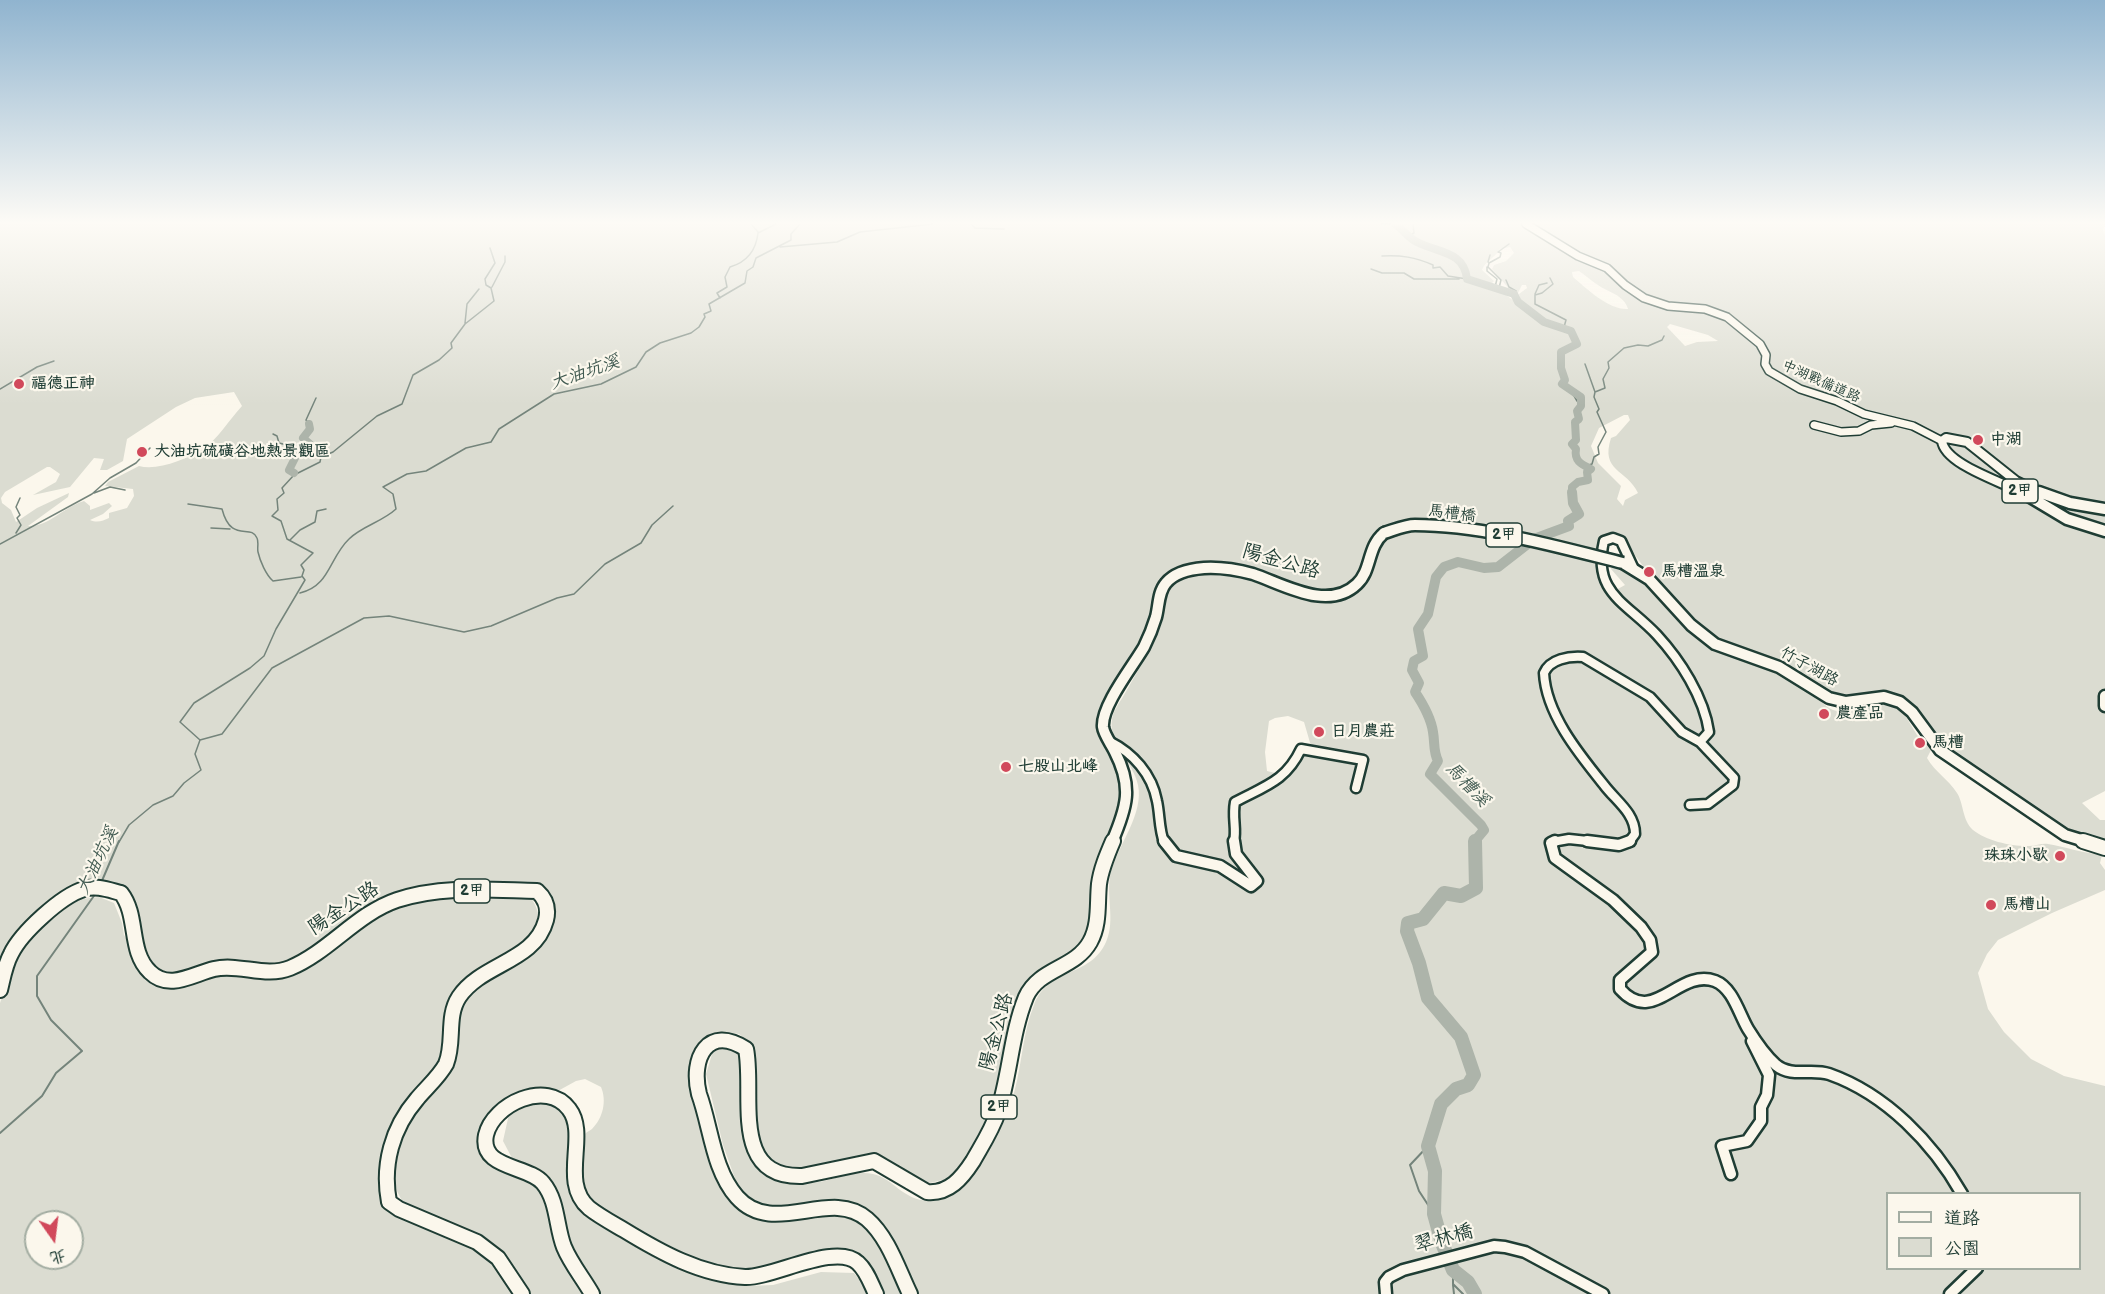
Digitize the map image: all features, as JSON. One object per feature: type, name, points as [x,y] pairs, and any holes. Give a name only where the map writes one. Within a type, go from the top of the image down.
[{"type":"main road","name":"2甲","points":[[2105,509],[2070,504],[2054,499],[2006,474],[1978,448],[1959,439],[1946,438],[1942,441],[1942,447],[1947,454],[1962,463],[2029,495],[2070,521],[2105,531]]},
{"type":"main road","name":"馬槽橋","points":[[1384,533],[1413,525],[1460,529],[1542,542],[1628,565]]},
{"type":"main road","name":"陽金公路","points":[[910,1294],[881,1236],[860,1214],[838,1208],[768,1215],[752,1209],[739,1199],[729,1185],[723,1170],[704,1105],[695,1084],[697,1059],[702,1051],[716,1041],[732,1040],[746,1049],[750,1068],[750,1139],[765,1165],[790,1176],[805,1176],[874,1161],[886,1164],[906,1177],[918,1190],[926,1193],[939,1193],[950,1187],[970,1165],[998,1114],[1019,1021],[1031,987],[1044,973],[1082,954],[1092,939],[1099,911],[1100,876],[1128,797],[1127,781],[1103,728],[1107,709],[1155,621],[1162,588],[1170,578],[1185,571],[1229,569],[1305,594],[1327,596],[1337,594],[1353,588],[1363,577],[1371,546],[1384,533]]},
{"type":"main road","name":"竹子湖路","points":[[1628,565],[1715,644],[1779,667],[1824,697],[1838,701],[1858,701],[1876,697],[1894,699],[1909,708],[1929,739],[1940,750],[2065,835],[2105,848]]},
{"type":"main road","points":[[2105,696],[2105,706]]},
{"type":"main road","name":"陽金公路","points":[[0,990],[12,951],[23,937],[56,906],[83,890],[105,889],[122,893],[130,906],[136,950],[150,972],[158,979],[169,981],[224,967],[267,973],[281,971],[306,958],[378,909],[395,900],[419,894],[537,891],[548,905],[541,935],[526,948],[470,984],[457,1001],[453,1014],[450,1054],[447,1063],[411,1106],[399,1125],[391,1145],[386,1174],[389,1202],[399,1209],[477,1242],[498,1258],[522,1294]]},
{"type":"main road","points":[[592,1294],[564,1247],[548,1190],[539,1179],[523,1170],[495,1161],[487,1150],[485,1140],[496,1115],[508,1104],[536,1096],[555,1099],[570,1109],[575,1124],[575,1187],[580,1198],[588,1207],[652,1248],[695,1266],[734,1277],[768,1276],[826,1258],[850,1258],[859,1262],[876,1294]]},
{"type":"street","name":"中湖戰備道路","points":[[1624,284],[1644,297],[1668,306],[1705,309],[1727,317],[1760,344],[1766,355],[1765,364],[1769,371],[1800,389],[1837,401],[1864,414],[1896,420],[1942,441]]},
{"type":"street","points":[[1814,425],[1840,432],[1859,431],[1871,425],[1896,420]]},
{"type":"street","points":[[1628,565],[1621,541],[1613,538],[1604,541],[1600,553],[1600,565],[1607,585],[1617,601],[1658,636],[1693,688],[1709,724],[1709,732],[1700,742]]},
{"type":"street","points":[[1690,805],[1700,807],[1713,803],[1733,785],[1734,778],[1728,770],[1700,742],[1682,732],[1661,707],[1650,698],[1589,660],[1575,656],[1560,659],[1545,669],[1543,675],[1545,689],[1556,712],[1587,762],[1628,812],[1635,828],[1631,841],[1614,845],[1562,838],[1551,843],[1555,858],[1632,916],[1650,938],[1653,945],[1652,952],[1620,980],[1620,988],[1630,999],[1644,1003],[1655,1000],[1682,985],[1712,980],[1724,986],[1758,1045],[1782,1070],[1826,1073],[1852,1085],[1878,1102],[1941,1159],[1961,1192]]},
{"type":"street","points":[[1109,741],[1119,745],[1138,761],[1151,781],[1157,800],[1158,824],[1169,850],[1187,861],[1207,862],[1229,869],[1251,886],[1257,881],[1236,854],[1234,842],[1236,832],[1232,819],[1235,802],[1285,775],[1294,764],[1301,749],[1363,760],[1356,788]]},
{"type":"street","points":[[1731,1174],[1722,1146],[1747,1141],[1761,1121],[1761,1107],[1767,1095],[1769,1075],[1759,1060],[1746,1027]]},
{"type":"street","name":"翠林橋","points":[[1386,1294],[1385,1282],[1389,1277],[1403,1270],[1494,1246],[1525,1252],[1603,1294]]},
{"type":"street","points":[[1950,1294],[1976,1270]]},
{"type":"green space","points":[[0,284],[1491,284],[1488,287],[1506,295],[1518,304],[1521,303],[1519,294],[1527,288],[1526,285],[1522,285],[1518,293],[1511,291],[1505,284],[1582,284],[1613,306],[1628,309],[1623,300],[1597,284],[2105,284],[2105,791],[2082,803],[2100,820],[2105,820],[2105,843],[2078,836],[2055,824],[1954,757],[1932,736],[1916,709],[1899,696],[1885,693],[1860,696],[1829,694],[1714,636],[1699,624],[1643,566],[1623,539],[1614,535],[1605,536],[1599,548],[1595,550],[1493,527],[1427,519],[1401,521],[1373,534],[1355,579],[1339,589],[1324,593],[1221,566],[1167,577],[1153,621],[1102,714],[1125,783],[1089,938],[1064,959],[1045,968],[1032,979],[988,1126],[951,1178],[930,1183],[914,1180],[887,1158],[874,1158],[805,1171],[777,1164],[765,1153],[756,1137],[753,1094],[756,1068],[753,1050],[748,1041],[739,1034],[727,1032],[715,1034],[701,1045],[693,1086],[743,1206],[826,1212],[856,1220],[865,1225],[876,1239],[902,1294],[882,1294],[861,1259],[845,1250],[826,1252],[770,1268],[752,1270],[735,1268],[713,1263],[660,1243],[611,1217],[593,1204],[580,1186],[578,1164],[580,1143],[584,1135],[599,1120],[604,1104],[601,1087],[585,1079],[576,1081],[556,1092],[536,1092],[506,1103],[483,1145],[543,1187],[588,1294],[528,1294],[497,1248],[403,1203],[396,1189],[395,1168],[399,1143],[407,1123],[441,1077],[467,992],[545,937],[545,891],[420,891],[294,963],[172,976],[158,970],[139,942],[135,903],[126,890],[103,885],[51,907],[0,976]],"holes":[[[1670,324],[1708,335],[1718,341],[1697,342],[1685,346],[1667,327]],[[234,392],[242,406],[219,435],[203,449],[163,465],[139,466],[108,482],[105,486],[133,489],[134,496],[127,508],[109,513],[109,518],[98,521],[90,520],[103,514],[112,506],[109,503],[90,510],[90,506],[84,501],[43,523],[28,526],[68,497],[69,493],[37,508],[16,522],[11,510],[2,503],[1,498],[5,492],[47,467],[60,474],[56,482],[33,495],[70,487],[94,458],[104,459],[100,470],[107,470],[123,461],[127,439],[176,407],[195,398]],[[1624,415],[1628,415],[1630,420],[1616,436],[1611,438],[1609,449],[1612,464],[1628,479],[1638,493],[1625,500],[1623,506],[1617,499],[1621,486],[1598,463],[1591,446],[1599,428]]]},
{"type":"green space","points":[[1410,529],[1433,529],[1595,561],[1619,596],[1616,590],[1625,585],[1611,569],[1612,565],[1623,567],[1661,596],[1705,643],[1733,656],[1774,667],[1787,673],[1816,694],[1830,709],[1847,712],[1887,701],[1900,707],[1917,735],[1931,750],[1927,758],[1957,793],[1969,826],[1979,834],[2008,844],[2032,846],[2048,844],[2102,855],[2100,863],[2105,870],[2105,890],[1998,940],[1987,954],[1978,973],[1988,1009],[2004,1032],[2031,1059],[2064,1076],[2105,1086],[2105,1294],[917,1294],[865,1212],[780,1211],[757,1207],[739,1190],[723,1145],[706,1074],[713,1051],[725,1046],[742,1051],[747,1119],[775,1177],[808,1183],[852,1174],[873,1174],[880,1176],[912,1197],[929,1201],[944,1199],[962,1187],[983,1161],[1004,1122],[1015,1089],[1030,1015],[1040,993],[1049,984],[1090,962],[1099,953],[1109,934],[1109,880],[1134,817],[1139,796],[1135,776],[1114,737],[1112,719],[1159,631],[1165,597],[1170,584],[1186,572],[1200,570],[1233,575],[1294,595],[1314,596],[1353,592],[1366,581],[1379,545],[1397,532]],"holes":[[[1288,716],[1304,722],[1311,746],[1299,750],[1275,773],[1267,771],[1265,752],[1269,721]]]},
{"type":"green space","points":[[99,897],[114,903],[124,935],[150,975],[217,972],[261,976],[382,913],[411,901],[438,898],[532,899],[539,919],[532,934],[514,951],[459,989],[443,1060],[406,1106],[385,1197],[480,1247],[515,1294],[0,1294],[0,1003],[19,947],[69,906],[81,899]]},
{"type":"green space","points":[[544,1099],[566,1110],[571,1124],[571,1160],[591,1215],[631,1244],[658,1260],[702,1276],[749,1286],[773,1285],[821,1272],[854,1273],[871,1294],[599,1294],[573,1252],[557,1204],[513,1160],[503,1141],[509,1114],[514,1108]]},
{"type":"waterway","name":"大油坑溪","points":[[200,740],[180,722],[194,703],[250,668],[264,656],[276,629],[305,580],[302,576],[304,570],[301,565],[313,553],[287,539],[281,521],[272,516],[278,510],[277,499],[284,493],[282,488],[294,475],[320,462],[321,457],[333,452],[377,416],[402,404],[413,375],[439,360],[452,348],[451,343],[465,324],[494,301],[491,288],[486,284]]},
{"type":"waterway","points":[[720,298],[717,293],[727,287],[726,284]]},
{"type":"waterway","name":"大油坑溪","points":[[720,298],[743,284]]},
{"type":"waterway","name":"馬槽溪","points":[[1484,284],[1514,294],[1518,302],[1544,322],[1571,331],[1577,344],[1561,352],[1561,368],[1565,380],[1562,384],[1581,397],[1581,406],[1577,411],[1579,419],[1575,422],[1576,440],[1572,444],[1576,449],[1579,462],[1591,469],[1587,472],[1588,480],[1578,482],[1572,487],[1572,492]]},
{"type":"waterway","name":"馬槽溪","points":[[1508,284],[1516,291],[1513,294]]},
{"type":"waterway","points":[[1535,294],[1541,284]]},
{"type":"waterway","points":[[1553,284],[1542,293],[1535,295],[1535,304],[1566,320],[1564,327]]},
{"type":"waterway","points":[[465,323],[467,304],[479,289]]},
{"type":"waterway","name":"大油坑溪","points":[[300,593],[318,584],[349,539],[396,509],[393,494],[383,487],[407,474],[426,471],[466,448],[491,442],[499,429],[554,394],[601,384],[636,367],[646,352],[660,343],[691,333],[699,327],[705,317],[704,314],[711,311],[709,304],[720,298]]},
{"type":"waterway","points":[[1595,392],[1605,388],[1603,379],[1609,368],[1608,362],[1624,348],[1638,345],[1648,346],[1662,340],[1664,336]]},
{"type":"waterway","points":[[0,389],[37,367],[54,361]]},
{"type":"waterway","points":[[1585,364],[1595,392]]},
{"type":"waterway","points":[[1570,389],[1577,401],[1582,403]]},
{"type":"waterway","points":[[1585,466],[1592,464],[1594,457],[1599,454],[1598,447],[1606,432],[1597,412],[1599,409],[1594,397],[1595,392]]},
{"type":"waterway","points":[[309,424],[306,420],[316,398]]},
{"type":"waterway","points":[[294,473],[289,470],[296,456],[311,449],[310,444],[303,438],[310,429],[309,424]]},
{"type":"waterway","points":[[273,434],[277,436],[279,443],[287,445],[295,458]]},
{"type":"waterway","points":[[0,544],[92,494],[110,478],[136,463],[150,448]]},
{"type":"waterway","points":[[94,493],[110,487],[125,490]]},
{"type":"waterway","name":"馬槽溪","points":[[1474,842],[1484,830],[1481,825],[1430,774],[1438,761],[1433,732],[1426,711],[1415,692],[1419,683],[1412,670],[1414,661],[1423,656],[1418,629],[1428,614],[1436,577],[1444,567],[1458,562],[1484,568],[1498,567],[1534,539],[1569,526],[1568,521],[1579,514],[1573,503],[1572,492]]},
{"type":"waterway","points":[[16,533],[21,525],[17,518],[20,515],[16,507],[20,498]]},
{"type":"waterway","points":[[188,504],[222,509],[226,520],[235,530],[254,534],[258,540],[258,552],[262,564],[273,581],[301,577]]},
{"type":"waterway","points":[[200,740],[222,734],[272,668],[364,618],[389,616],[464,632],[491,626],[557,598],[574,594],[605,564],[641,543],[652,525],[673,506]]},
{"type":"waterway","points":[[290,540],[300,530],[315,522],[317,511],[326,509]]},
{"type":"waterway","points":[[211,528],[230,529]]},
{"type":"waterway","name":"大油坑溪","points":[[119,842],[129,825],[153,805],[173,796],[184,783],[201,770],[195,754],[200,740]]},
{"type":"waterway","name":"大油坑溪","points":[[101,883],[119,841]]},
{"type":"waterway","name":"馬槽溪","points":[[1475,841],[1476,888],[1461,896],[1444,893],[1423,919],[1408,923],[1407,931],[1419,963],[1428,998],[1461,1037],[1474,1075],[1468,1085],[1456,1089],[1441,1104],[1428,1146],[1435,1171],[1434,1214],[1442,1243],[1453,1270],[1468,1282],[1475,1294]]},
{"type":"waterway","name":"大油坑溪","points":[[0,1133],[42,1096],[56,1073],[82,1051],[51,1020],[37,996],[37,976],[96,893]]},
{"type":"waterway","points":[[1428,1146],[1410,1165],[1419,1191],[1434,1214]]},
{"type":"waterway","points":[[1453,1270],[1453,1284],[1463,1294]]},
{"type":"waterway","points":[[1453,1285],[1454,1294]]},
{"type":"place","name":"福德正神","points":[[19,384]]},
{"type":"place","name":"中湖","points":[[1978,440]]},
{"type":"place","name":"大油坑硫磺谷地熱景觀區","points":[[142,452]]},
{"type":"place","name":"馬槽溫泉","points":[[1649,572]]},
{"type":"place","name":"農產品","points":[[1824,714]]},
{"type":"place","name":"日月農莊","points":[[1319,732]]},
{"type":"place","name":"馬槽","points":[[1920,743]]},
{"type":"place","name":"七股山北峰","points":[[1006,767]]},
{"type":"place","name":"珠珠小歇","points":[[2060,856]]},
{"type":"place","name":"馬槽山","points":[[1991,905]]}]
